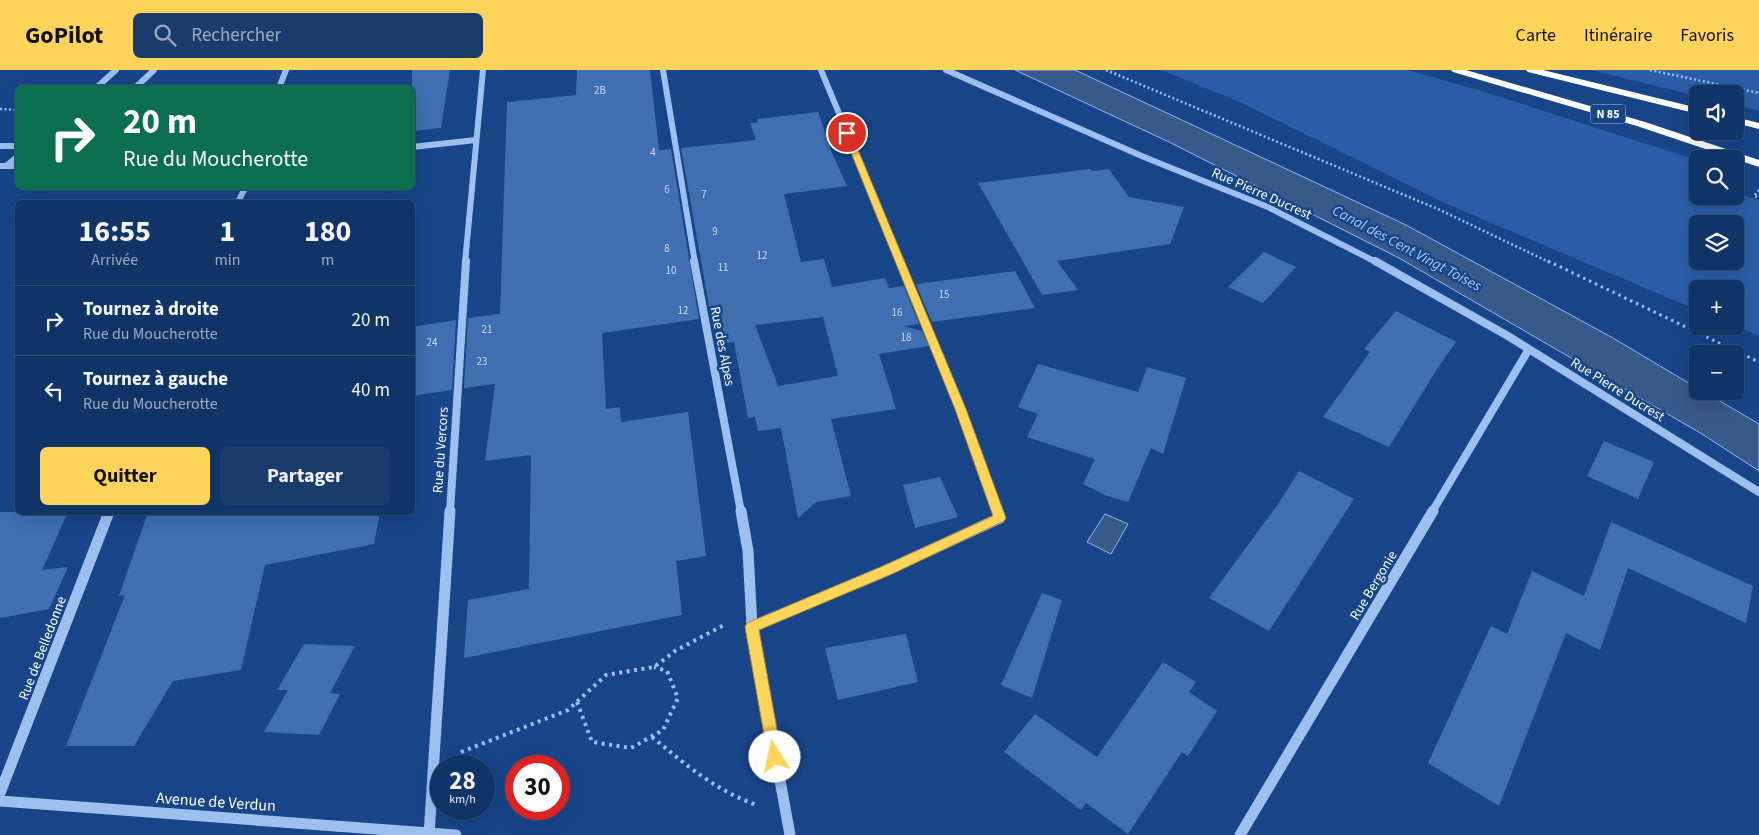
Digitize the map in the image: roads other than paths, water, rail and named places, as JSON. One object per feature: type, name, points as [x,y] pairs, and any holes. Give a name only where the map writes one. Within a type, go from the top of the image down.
[{"type":"highway","name":"N 85","points":[[1456,70],[1641,124],[1759,164]]},
{"type":"highway","name":"N 85","points":[[1531,70],[1689,109]]},
{"type":"highway","points":[[1744,122],[1759,126]]},
{"type":"street","points":[[99,85],[116,70]]},
{"type":"street","points":[[138,85],[154,70]]},
{"type":"street","points":[[280,85],[286,70]]},
{"type":"street","name":"Rue du Vercors","points":[[430,834],[467,239],[483,70]]},
{"type":"street","name":"Rue des Alpes","points":[[663,70],[688,227],[748,552],[752,627],[790,835]]},
{"type":"street","points":[[752,627],[887,570],[1000,518],[961,409],[821,70]]},
{"type":"street","name":"Rue Pierre Ducrest","points":[[946,70],[1144,157],[1268,207],[1382,265],[1530,349],[1759,492]]},
{"type":"street","points":[[415,148],[476,140]]},
{"type":"street","points":[[0,146],[15,146]]},
{"type":"street","points":[[3,166],[15,158]]},
{"type":"street","name":"Rue Bergonie","points":[[1240,835],[1530,349]]},
{"type":"street","name":"Rue de Belledonne","points":[[0,793],[108,515]]},
{"type":"street","name":"Avenue de Verdun","points":[[0,801],[456,835]]},
{"type":"water","name":"Canal des Cent Vingt Toises","points":[[1015,70],[1075,70],[1406,225],[1613,338],[1689,383],[1689,400],[1718,400],[1759,424],[1759,471],[1702,434],[1399,258],[1169,142]]},
{"type":"water","points":[[1105,514],[1128,524],[1111,554],[1087,542]]}]
